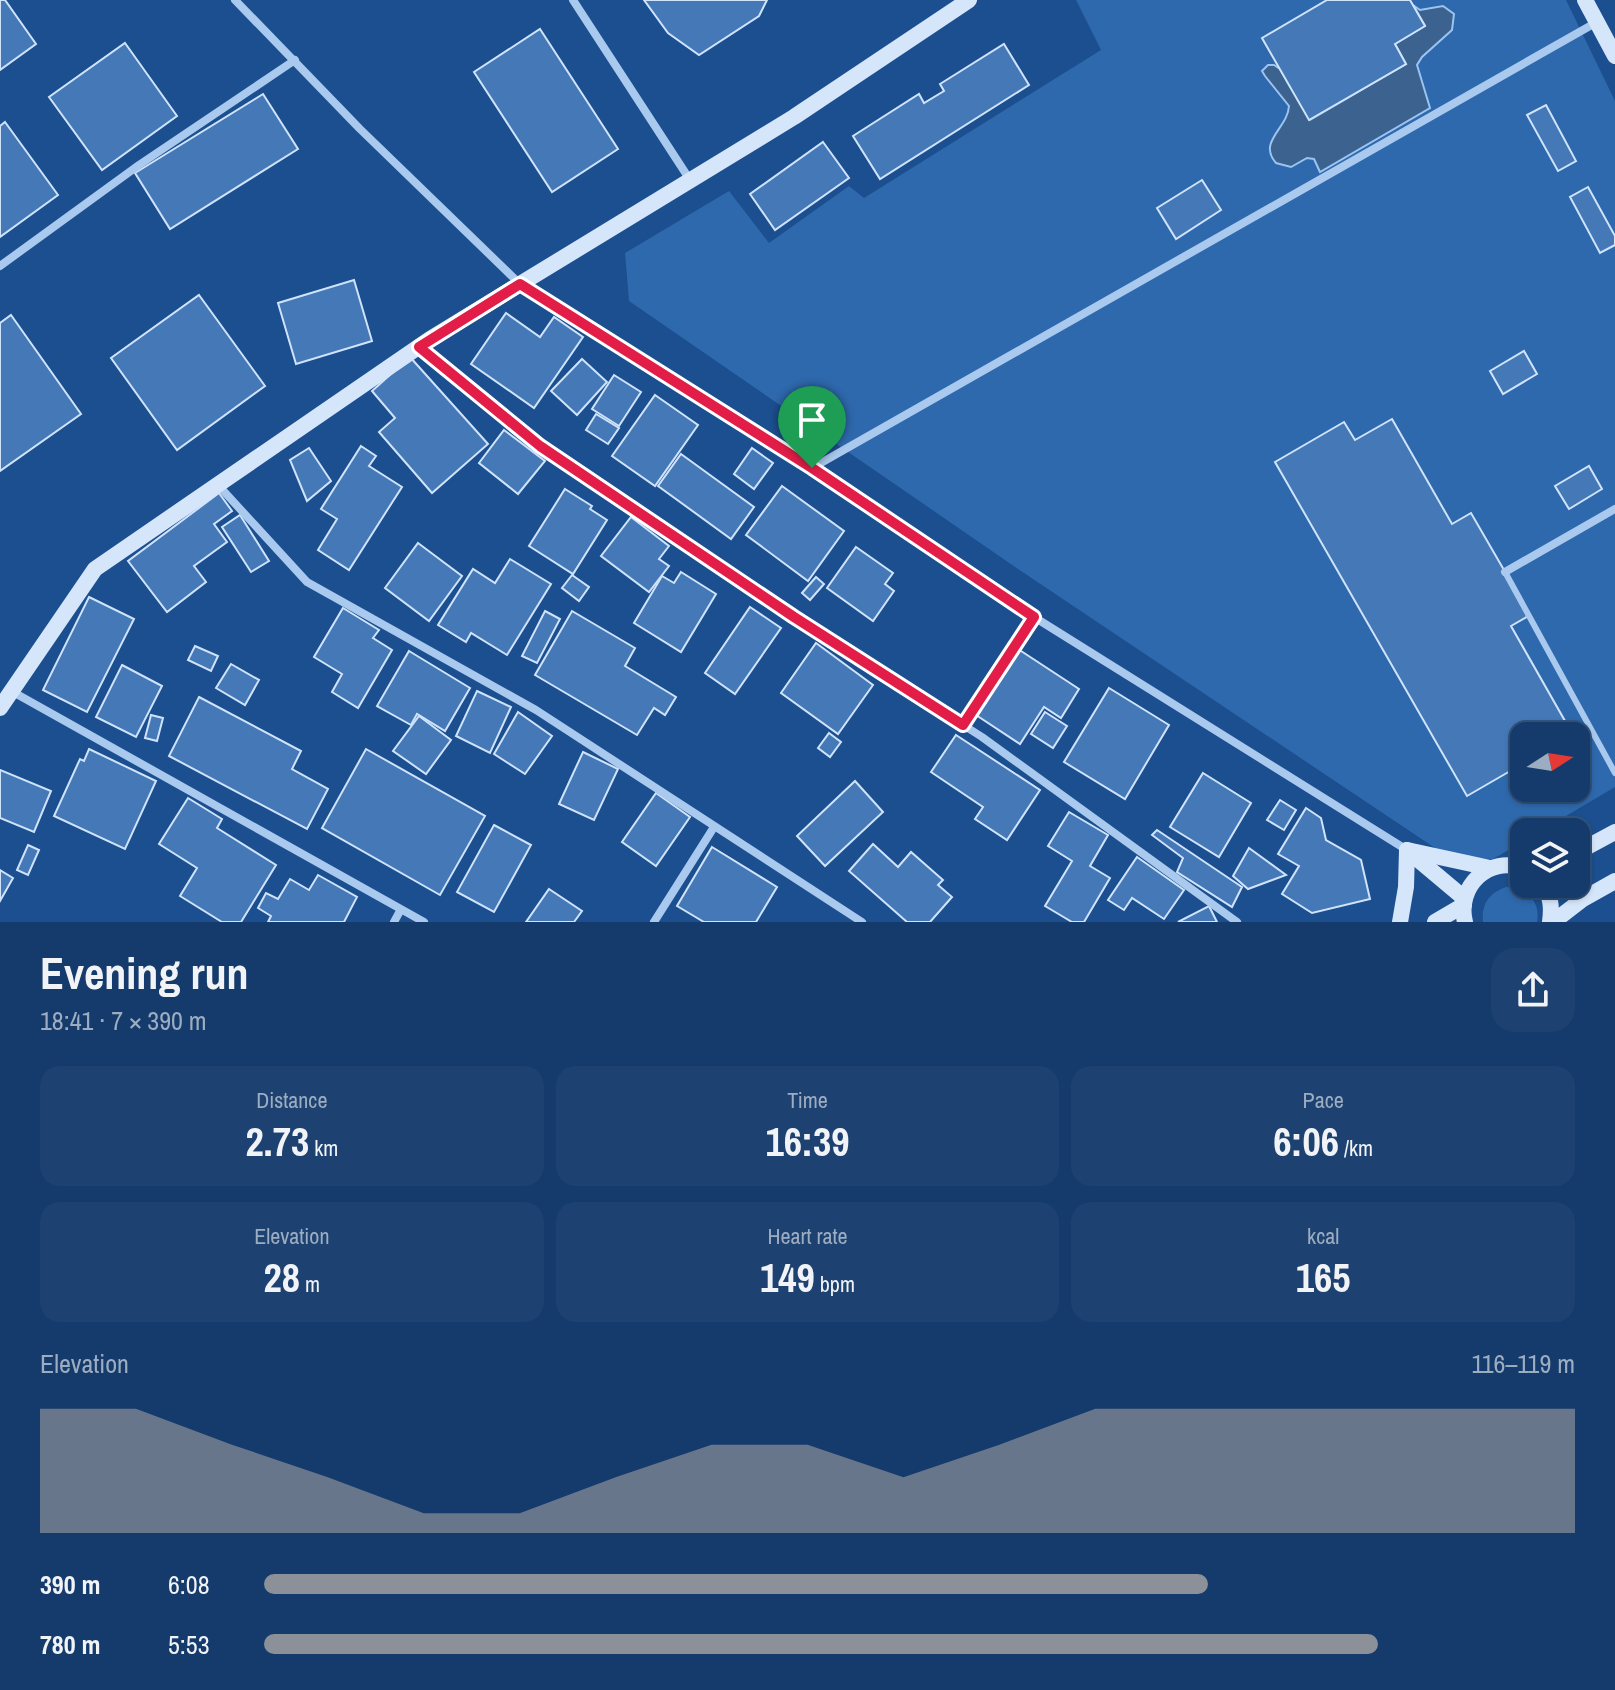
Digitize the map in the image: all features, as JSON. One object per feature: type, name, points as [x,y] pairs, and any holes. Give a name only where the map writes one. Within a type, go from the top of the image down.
[{"type":"street","points":[[235,0],[360,129],[520,284],[812,468],[1034,617],[1407,850],[1464,902]]},
{"type":"street","points":[[573,0],[690,180]]},
{"type":"street","points":[[0,708],[95,569],[419,347],[794,117],[969,0]]},
{"type":"street","points":[[1585,0],[1615,56]]},
{"type":"street","points":[[812,468],[1597,22]]},
{"type":"street","points":[[0,266],[139,165],[295,60]]},
{"type":"street","points":[[419,347],[540,446],[794,617],[963,725],[1237,922]]},
{"type":"street","points":[[218,485],[307,582],[536,710],[862,922]]},
{"type":"street","points":[[1505,572],[1615,509]]},
{"type":"street","points":[[963,725],[1034,617]]},
{"type":"street","points":[[13,692],[424,922]]},
{"type":"street","points":[[654,922],[714,827]]},
{"type":"street","points":[[1590,845],[1615,832]]},
{"type":"street","points":[[1407,850],[1490,868]]},
{"type":"street","points":[[1400,922],[1406,887],[1407,850]]},
{"type":"street","points":[[1465,922],[1464,902],[1469,886],[1478,875],[1490,868],[1510,866]]},
{"type":"street","points":[[1551,922],[1615,881]]},
{"type":"street","points":[[1550,898],[1551,922]]},
{"type":"street","points":[[1435,922],[1464,902]]},
{"type":"street","points":[[394,922],[400,911]]},
{"type":"lane","points":[[1505,572],[1615,773]]},
{"type":"shaded area","points":[[1076,0],[1566,0],[1615,101],[1615,787],[1590,802],[1590,722],[1510,722],[1510,802],[1590,802],[1563,818],[1510,818],[1510,849],[1493,859],[1450,858],[1018,569],[629,301],[625,253],[729,191],[769,243],[849,186],[864,198],[1101,50]]},
{"type":"shaded area","points":[[1413,5],[1420,10],[1443,6],[1454,14],[1452,30],[1417,65],[1430,108],[1320,172],[1314,159],[1307,158],[1291,167],[1276,163],[1270,148],[1289,106],[1262,71],[1268,65],[1280,69],[1310,120],[1406,64],[1395,44],[1425,26]]},
{"type":"shaded area","points":[[1506,887],[1510,888],[1510,898],[1531,898],[1537,908],[1537,922],[1483,922],[1487,900]]},
{"type":"building","points":[[0,0],[5,0],[36,44],[0,70]]},
{"type":"building","points":[[644,0],[767,0],[759,16],[699,55],[668,33]]},
{"type":"building","points":[[1327,0],[1410,0],[1425,26],[1395,44],[1406,64],[1309,120],[1262,38]]},
{"type":"building","points":[[540,29],[618,149],[552,192],[474,72]]},
{"type":"building","points":[[125,43],[177,116],[102,170],[49,97]]},
{"type":"building","points":[[1004,44],[1029,85],[880,179],[853,136],[919,94],[924,103],[944,91],[940,84]]},
{"type":"building","points":[[263,94],[298,149],[170,229],[135,173]]},
{"type":"building","points":[[1546,105],[1576,161],[1558,171],[1527,115]]},
{"type":"building","points":[[5,122],[58,195],[0,237],[0,126]]},
{"type":"building","points":[[823,142],[849,178],[775,230],[750,194]]},
{"type":"building","points":[[1202,180],[1221,210],[1176,239],[1157,208]]},
{"type":"building","points":[[1588,187],[1615,236],[1615,245],[1600,253],[1570,197]]},
{"type":"building","points":[[354,280],[372,341],[296,364],[278,303]]},
{"type":"building","points":[[199,295],[265,386],[177,450],[111,358]]},
{"type":"building","points":[[506,313],[540,337],[554,317],[583,337],[534,408],[471,364]]},
{"type":"building","points":[[11,315],[81,414],[0,471],[0,323]]},
{"type":"building","points":[[1524,351],[1537,374],[1503,394],[1490,371]]},
{"type":"building","points":[[410,357],[488,444],[432,493],[379,432],[395,418],[372,391]]},
{"type":"building","points":[[582,359],[607,382],[577,415],[551,391]]},
{"type":"building","points":[[614,375],[641,392],[619,426],[592,409]]},
{"type":"building","points":[[655,395],[698,425],[655,486],[612,456]]},
{"type":"building","points":[[596,414],[619,428],[608,444],[586,430]]},
{"type":"building","points":[[1392,419],[1452,524],[1471,513],[1530,615],[1511,626],[1565,721],[1510,722],[1510,771],[1467,796],[1275,462],[1344,422],[1355,440]]},
{"type":"building","points":[[504,430],[545,461],[518,494],[479,463]]},
{"type":"building","points":[[361,446],[376,456],[369,466],[402,487],[349,570],[318,550],[337,519],[321,509]]},
{"type":"building","points":[[309,448],[331,481],[307,501],[290,460]]},
{"type":"building","points":[[752,448],[773,463],[754,489],[734,474]]},
{"type":"building","points":[[681,454],[754,507],[731,539],[658,486]]},
{"type":"building","points":[[1589,466],[1602,489],[1569,509],[1555,486]]},
{"type":"building","points":[[782,486],[844,531],[808,581],[746,535]]},
{"type":"building","points":[[565,489],[607,520],[573,574],[529,546]]},
{"type":"building","points":[[219,493],[232,511],[214,524],[227,542],[194,566],[206,582],[167,612],[128,561]]},
{"type":"building","points":[[240,515],[269,561],[251,572],[222,527]]},
{"type":"building","points":[[631,517],[669,546],[659,559],[669,566],[649,592],[601,556]]},
{"type":"building","points":[[418,543],[462,576],[429,621],[385,588]]},
{"type":"building","points":[[856,547],[893,573],[885,584],[894,591],[873,621],[827,588]]},
{"type":"building","points":[[510,559],[551,584],[507,655],[471,633],[466,642],[438,625],[473,569],[495,583]]},
{"type":"building","points":[[681,572],[716,594],[681,652],[634,623],[662,576],[674,583]]},
{"type":"building","points":[[572,575],[589,587],[579,601],[562,588]]},
{"type":"building","points":[[816,577],[824,584],[810,600],[802,593]]},
{"type":"building","points":[[89,597],[134,619],[87,712],[43,690]]},
{"type":"building","points":[[750,607],[781,628],[735,694],[705,673]]},
{"type":"building","points":[[343,608],[379,630],[373,638],[392,650],[358,708],[332,692],[342,674],[314,657]]},
{"type":"building","points":[[545,611],[560,619],[537,663],[522,656]]},
{"type":"building","points":[[572,611],[635,648],[625,666],[676,697],[665,715],[654,708],[637,735],[535,675]]},
{"type":"building","points":[[816,643],[873,685],[838,734],[781,693]]},
{"type":"building","points":[[195,646],[218,656],[211,671],[188,660]]},
{"type":"building","points":[[1018,649],[1079,689],[1061,718],[1044,707],[1020,744],[976,715]]},
{"type":"building","points":[[409,651],[470,688],[445,731],[417,714],[411,725],[377,706]]},
{"type":"building","points":[[231,664],[259,680],[245,705],[216,688]]},
{"type":"building","points":[[122,665],[162,686],[136,737],[96,717]]},
{"type":"building","points":[[1109,688],[1169,725],[1125,799],[1064,762]]},
{"type":"building","points":[[477,691],[511,707],[490,753],[456,736]]},
{"type":"building","points":[[199,697],[301,751],[292,769],[328,789],[307,829],[169,756]]},
{"type":"building","points":[[518,712],[552,736],[525,774],[494,754]]},
{"type":"building","points":[[1045,712],[1067,726],[1053,748],[1031,734]]},
{"type":"building","points":[[151,715],[163,718],[157,741],[145,738]]},
{"type":"building","points":[[419,716],[451,740],[426,774],[393,751]]},
{"type":"building","points":[[829,733],[841,742],[830,757],[818,748]]},
{"type":"building","points":[[956,735],[1040,790],[1007,840],[975,819],[983,807],[931,772]]},
{"type":"building","points":[[89,749],[156,781],[125,849],[54,816],[80,759],[84,761]]},
{"type":"building","points":[[366,749],[485,816],[440,895],[322,828]]},
{"type":"building","points":[[583,752],[618,769],[594,820],[559,804]]},
{"type":"building","points":[[0,770],[51,791],[34,832],[0,818]]},
{"type":"building","points":[[1203,773],[1251,803],[1219,857],[1170,827]]},
{"type":"building","points":[[855,781],[883,812],[825,866],[797,836]]},
{"type":"building","points":[[656,793],[690,817],[656,866],[622,842]]},
{"type":"building","points":[[188,798],[222,819],[217,828],[276,865],[241,922],[222,922],[180,896],[197,868],[159,844]]},
{"type":"building","points":[[1280,800],[1296,810],[1284,830],[1267,820]]},
{"type":"building","points":[[1306,808],[1321,818],[1326,840],[1361,860],[1370,899],[1312,913],[1282,894],[1299,866],[1278,854]]},
{"type":"building","points":[[1069,812],[1108,835],[1090,866],[1110,878],[1084,922],[1072,922],[1045,906],[1072,861],[1048,846]]},
{"type":"building","points":[[494,825],[531,845],[494,912],[457,892]]},
{"type":"building","points":[[1157,830],[1242,887],[1232,907],[1177,872],[1183,858],[1152,835]]},
{"type":"building","points":[[873,844],[898,867],[911,852],[943,880],[938,885],[952,897],[930,922],[907,922],[849,871]]},
{"type":"building","points":[[28,845],[39,850],[28,875],[17,870]]},
{"type":"building","points":[[712,847],[777,887],[756,922],[704,922],[677,906]]},
{"type":"building","points":[[1249,848],[1286,875],[1248,889],[1233,876]]},
{"type":"building","points":[[1137,857],[1184,890],[1164,919],[1132,898],[1124,910],[1108,900]]},
{"type":"building","points":[[0,870],[13,878],[0,901]]},
{"type":"building","points":[[318,875],[357,897],[344,922],[268,922],[271,916],[258,908],[266,893],[278,899],[290,879],[309,890]]},
{"type":"building","points":[[549,889],[582,911],[574,922],[526,922]]},
{"type":"building","points":[[1209,906],[1217,922],[1178,922]]},
{"type":"route","points":[[520,284],[812,468],[1034,617],[963,725],[794,617],[540,446],[419,347],[520,284]]}]
